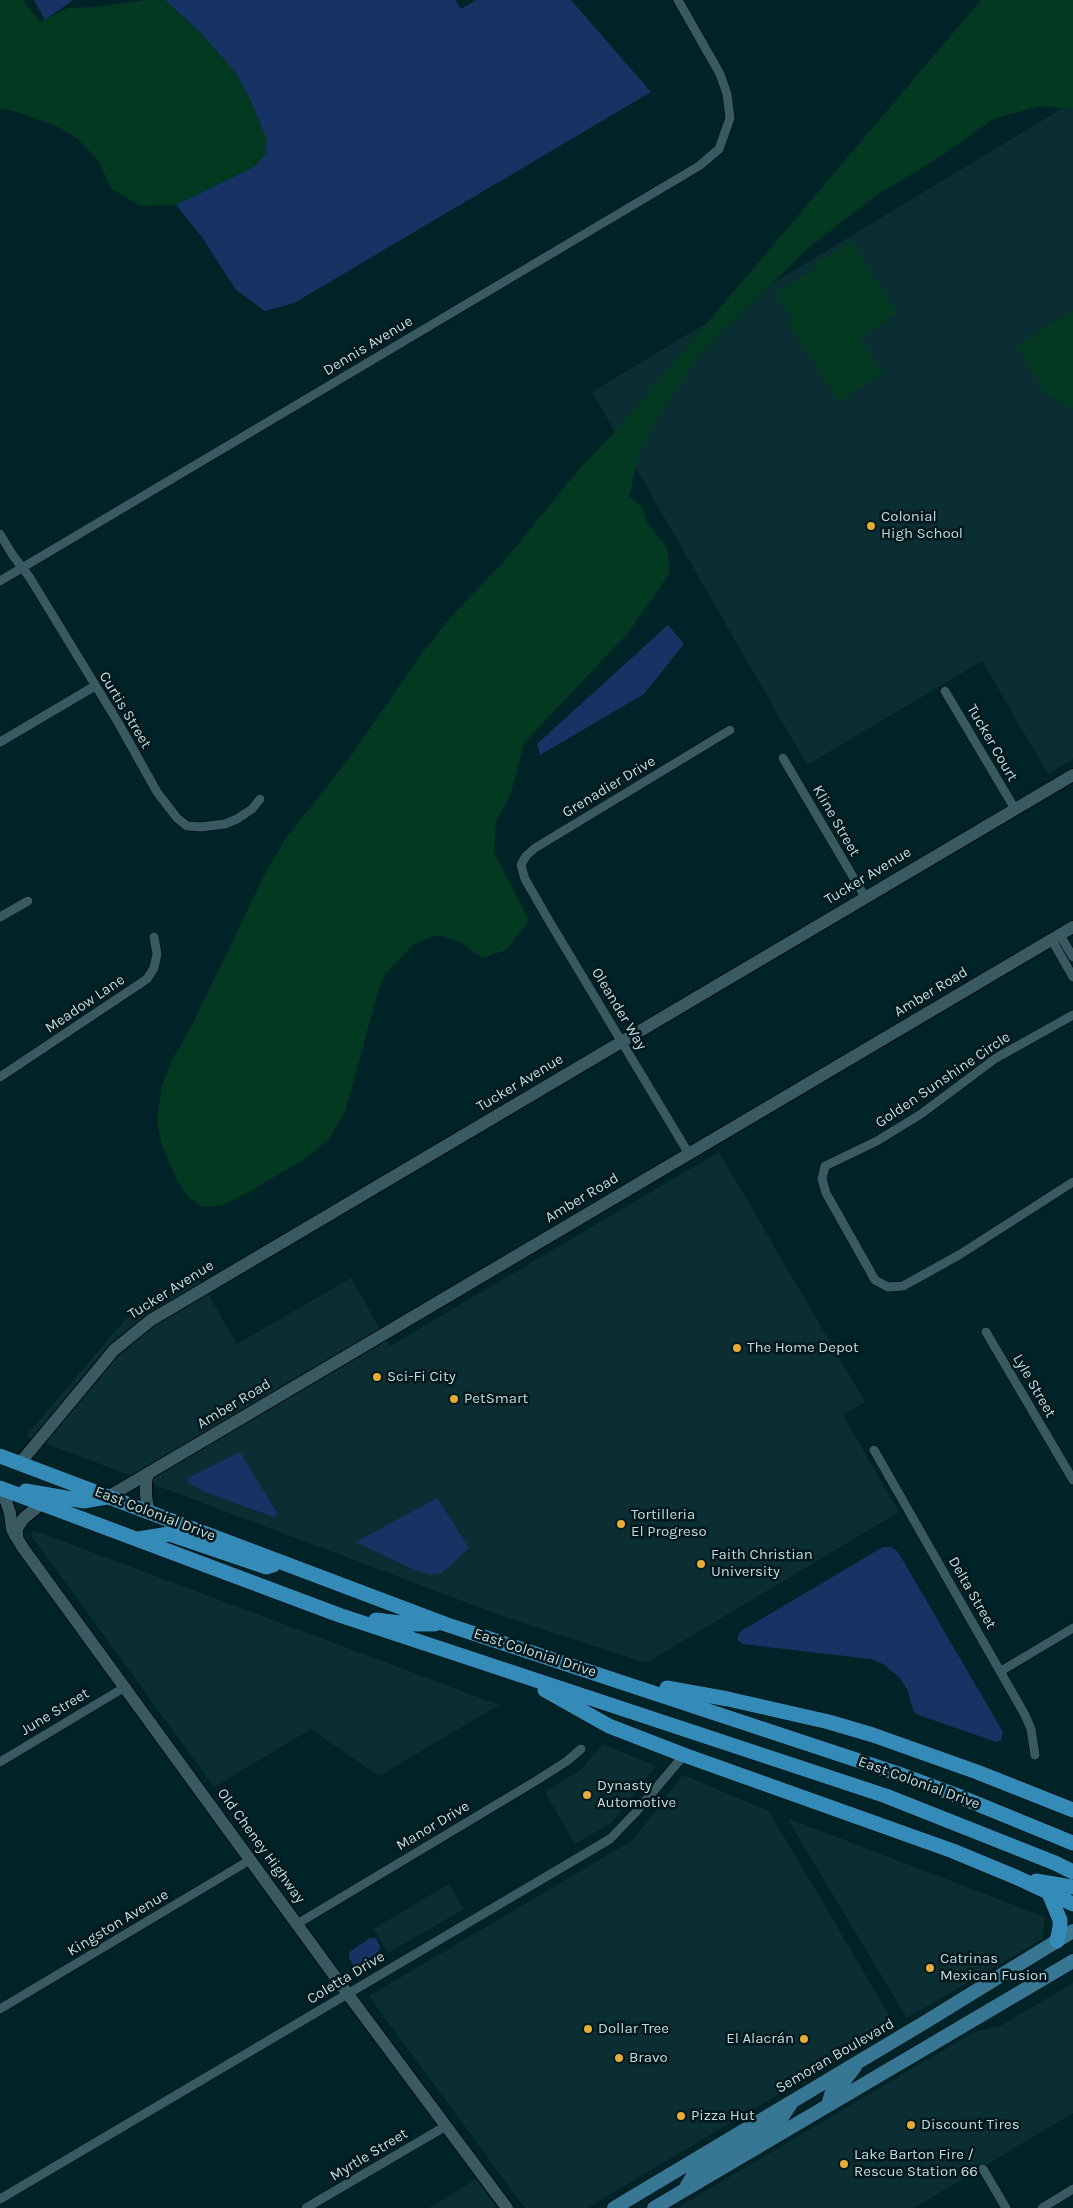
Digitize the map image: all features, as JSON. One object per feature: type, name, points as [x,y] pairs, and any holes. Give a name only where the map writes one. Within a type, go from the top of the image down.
[{"type":"highway","name":"East Colonial Drive","points":[[0,1456],[445,1624],[617,1679],[896,1773],[1070,1842]]},
{"type":"highway","name":"East Colonial Drive","points":[[0,1487],[41,1504],[138,1538],[339,1614],[886,1796],[996,1838],[1073,1871]]},
{"type":"highway","points":[[0,1487],[84,1501],[108,1497]]},
{"type":"highway","points":[[138,1538],[169,1534],[266,1567],[278,1561]]},
{"type":"highway","points":[[339,1614],[410,1624],[445,1624]]},
{"type":"highway","points":[[516,1673],[609,1726],[684,1755],[870,1820],[1018,1878],[1052,1888],[1073,1887]]},
{"type":"highway","points":[[617,1679],[728,1699],[829,1722],[942,1759],[1073,1810]]},
{"type":"highway","points":[[1052,1888],[1073,1871]]},
{"type":"highway","points":[[1052,1888],[1073,1904]]},
{"type":"highway","points":[[1052,1888],[1060,1920],[1057,1941]]},
{"type":"main road","name":"Semoran Boulevard","points":[[614,2208],[1073,1931]]},
{"type":"main road","points":[[654,2208],[1073,1961]]},
{"type":"main road","points":[[828,2105],[833,2088],[844,2081],[860,2060]]},
{"type":"main road","points":[[685,2190],[695,2172],[779,2122],[794,2099]]},
{"type":"street","name":"Dennis Avenue","points":[[0,580],[699,166],[719,149],[730,118],[727,94],[720,74],[678,0]]},
{"type":"street","name":"Curtis Street","points":[[0,534],[30,578],[119,724],[157,792],[177,818],[186,826],[201,828],[225,824],[252,809],[260,799]]},
{"type":"street","points":[[0,742],[95,686]]},
{"type":"street","name":"Tucker Court","points":[[945,691],[1014,809]]},
{"type":"street","name":"Grenadier Drive","points":[[525,879],[521,865],[534,848],[730,730]]},
{"type":"street","name":"Kline Street","points":[[783,758],[865,897]]},
{"type":"street","name":"Tucker Avenue","points":[[20,1463],[114,1350],[151,1320],[1073,775]]},
{"type":"street","name":"Oleander Way","points":[[525,879],[689,1154]]},
{"type":"street","points":[[0,917],[28,901]]},
{"type":"street","name":"Amber Road","points":[[108,1497],[1073,927]]},
{"type":"street","name":"Meadow Lane","points":[[0,1077],[148,979],[154,968],[157,954],[154,937]]},
{"type":"street","points":[[1056,937],[1073,957]]},
{"type":"street","points":[[1056,937],[1073,977]]},
{"type":"street","name":"Golden Sunshine Circle","points":[[1073,1015],[996,1058],[921,1114],[877,1141],[825,1166],[822,1180],[826,1192],[875,1280],[888,1287],[903,1286],[959,1255],[1073,1182]]},
{"type":"street","name":"Lyle Street","points":[[986,1332],[1073,1480]]},
{"type":"street","name":"Delta Street","points":[[874,1450],[1001,1671],[1031,1729],[1035,1755]]},
{"type":"street","points":[[148,1473],[146,1496],[149,1512]]},
{"type":"street","points":[[0,1493],[8,1507],[12,1529],[16,1538]]},
{"type":"street","points":[[16,1538],[17,1528],[24,1518],[41,1504]]},
{"type":"street","name":"Old Cheney Highway","points":[[16,1538],[347,1994],[507,2208]]},
{"type":"street","points":[[1001,1671],[1073,1628]]},
{"type":"street","name":"June Street","points":[[0,1762],[125,1687]]},
{"type":"street","name":"Manor Drive","points":[[297,1924],[567,1762],[582,1749]]},
{"type":"street","name":"Coletta Drive","points":[[0,2200],[610,1838],[642,1806],[684,1755]]},
{"type":"street","name":"Kingston Avenue","points":[[0,2009],[250,1860]]},
{"type":"street","name":"Myrtle Street","points":[[306,2208],[446,2126]]},
{"type":"street","points":[[984,2169],[1006,2208]]},
{"type":"street","points":[[1042,2208],[1073,2189]]},
{"type":"shaded area","name":"Colonial High School","points":[[1073,102],[1073,759],[1048,774],[982,661],[807,765],[592,392]]},
{"type":"shaded area","points":[[719,1152],[865,1402],[843,1415],[899,1512],[646,1663],[502,1616],[26,1436],[125,1320],[198,1277],[237,1344],[351,1278],[390,1346]]},
{"type":"shaded area","points":[[33,1530],[499,1705],[379,1776],[311,1729],[214,1787],[31,1535]]},
{"type":"shaded area","points":[[602,1744],[656,1766],[611,1823],[575,1844],[545,1792],[582,1769]]},
{"type":"shaded area","points":[[683,1775],[769,1811],[895,2025],[587,2208],[525,2208],[369,1996],[633,1840]]},
{"type":"shaded area","points":[[787,1818],[1045,1917],[1042,1939],[907,2018]]},
{"type":"shaded area","points":[[449,1884],[464,1909],[388,1953],[374,1929]]},
{"type":"shaded area","points":[[1073,1983],[1073,2113],[914,2208],[677,2208],[974,2032],[1000,2026]]},
{"type":"shaded area","points":[[476,2179],[497,2208],[429,2208]]},
{"type":"green space","points":[[0,0],[23,0],[40,22],[68,8],[100,7],[145,0],[165,0],[200,32],[236,73],[252,103],[267,141],[265,155],[254,167],[176,205],[140,206],[111,188],[99,162],[79,140],[58,127],[26,115],[0,109]]},
{"type":"green space","points":[[981,0],[1073,0],[1073,109],[1039,106],[993,119],[941,156],[875,196],[806,250],[698,356],[661,413],[639,453],[629,497],[642,506],[647,523],[668,549],[669,574],[628,633],[524,743],[511,793],[496,822],[494,853],[529,920],[506,950],[482,958],[458,941],[437,935],[414,944],[384,975],[345,1112],[329,1139],[306,1158],[247,1193],[221,1206],[201,1206],[190,1198],[177,1181],[161,1142],[157,1118],[162,1086],[172,1060],[189,1031],[267,870],[286,838],[351,756],[422,653],[452,616],[506,559],[580,468],[613,434]]},
{"type":"green space","points":[[851,241],[898,313],[860,338],[883,374],[839,402],[787,322],[792,319],[776,293],[814,269],[813,265]]},
{"type":"green space","points":[[1073,310],[1073,410],[1045,393],[1016,346]]},
{"type":"water","points":[[34,0],[73,0],[45,20]]},
{"type":"water","points":[[165,0],[455,0],[461,9],[476,0],[571,0],[651,92],[294,303],[265,311],[236,290],[202,237],[176,205],[254,167],[265,155],[267,141],[252,103],[236,73],[200,32]]},
{"type":"water","points":[[668,625],[684,644],[644,694],[540,755],[537,744]]},
{"type":"water","points":[[240,1452],[277,1513],[274,1517],[205,1492],[189,1483],[188,1478]]},
{"type":"water","points":[[437,1498],[469,1548],[442,1573],[431,1575],[410,1568],[356,1542]]},
{"type":"water","points":[[883,1547],[891,1547],[898,1552],[1003,1732],[1001,1740],[996,1742],[916,1714],[913,1710],[908,1691],[900,1678],[883,1664],[871,1659],[742,1644],[738,1640],[738,1635],[741,1631]]},
{"type":"water","points":[[370,1938],[376,1938],[380,1946],[378,1953],[359,1965],[353,1965],[349,1958],[349,1952]]},
{"type":"place","name":"Colonial High School","points":[[871,526]]},
{"type":"place","name":"The Home Depot","points":[[737,1348]]},
{"type":"place","name":"Sci-Fi City","points":[[377,1377]]},
{"type":"place","name":"PetSmart","points":[[454,1399]]},
{"type":"place","name":"Tortilleria El Progreso","points":[[621,1524]]},
{"type":"place","name":"Faith Christian University","points":[[701,1564]]},
{"type":"place","name":"Dynasty Automotive","points":[[587,1795]]},
{"type":"place","name":"Catrinas Mexican Fusion","points":[[930,1968]]},
{"type":"place","name":"Dollar Tree","points":[[588,2029]]},
{"type":"place","name":"El Alacrán","points":[[804,2039]]},
{"type":"place","name":"Bravo","points":[[619,2058]]},
{"type":"place","name":"Pizza Hut","points":[[681,2116]]},
{"type":"place","name":"Discount Tires","points":[[911,2125]]},
{"type":"place","name":"Lake Barton Fire / Rescue Station 66","points":[[844,2164]]}]
